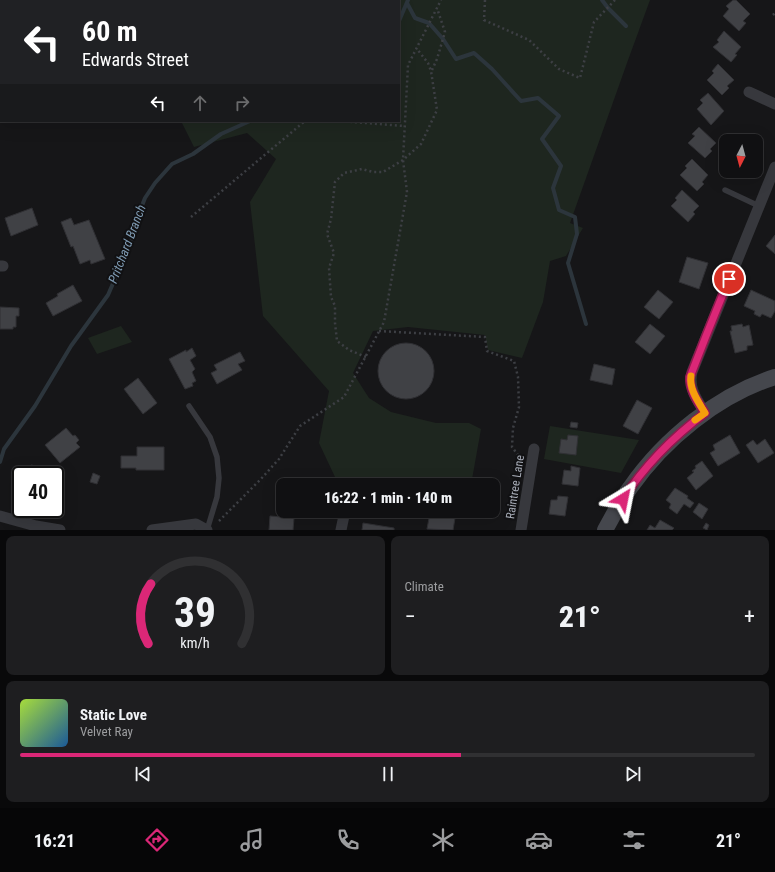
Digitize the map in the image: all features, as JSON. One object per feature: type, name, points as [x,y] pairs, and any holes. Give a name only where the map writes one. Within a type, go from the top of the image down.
[{"type":"street","points":[[749,92],[775,104]]},
{"type":"street","points":[[705,413],[692,389],[690,380],[692,372],[775,167]]},
{"type":"street","points":[[605,530],[616,509],[645,468],[680,432],[716,405],[744,389],[775,376]]},
{"type":"street","name":"Raintree Lane","points":[[521,530],[534,449]]},
{"type":"street","points":[[0,516],[36,526],[60,530]]},
{"type":"street","points":[[341,530],[344,518]]},
{"type":"street","points":[[152,530],[196,524],[212,528]]},
{"type":"lane","points":[[725,190],[759,206]]},
{"type":"lane","points":[[189,406],[210,437],[217,457],[219,478],[212,528]]},
{"type":"path","points":[[212,528],[279,459],[300,426],[344,397],[384,322],[407,192],[402,160],[408,65],[441,0]]},
{"type":"path","points":[[485,0],[484,20],[529,40],[559,69],[580,78],[594,22],[615,0]]},
{"type":"path","points":[[431,71],[437,59],[445,32],[437,8]]},
{"type":"path","points":[[366,357],[349,350],[337,341],[335,306],[331,297],[329,268],[334,253],[327,234],[331,219],[335,182],[344,173],[362,169],[373,172],[384,172],[402,160],[421,144],[437,110],[431,71],[428,63],[417,48]]},
{"type":"path","points":[[191,216],[304,122]]},
{"type":"path","points":[[353,122],[404,126]]},
{"type":"path","points":[[379,331],[485,338],[487,351],[514,361],[518,377],[519,407],[513,428],[512,446],[530,470]]},
{"type":"shaded area","points":[[400,0],[650,0],[570,223],[583,228],[566,256],[550,261],[543,302],[522,358],[488,350],[485,335],[408,327],[373,331],[353,373],[369,398],[391,412],[436,423],[469,423],[481,429],[472,478],[335,477],[319,443],[329,391],[263,316],[250,202],[276,159],[247,133],[194,147],[182,122],[400,122]]},
{"type":"shaded area","points":[[121,326],[132,342],[97,354],[88,338]]},
{"type":"shaded area","points":[[550,426],[639,440],[621,473],[544,459]]},
{"type":"building","points":[[733,0],[736,0],[750,14],[743,21],[746,23],[739,31],[723,16],[729,9],[726,6]]},
{"type":"building","points":[[724,31],[741,47],[731,62],[713,47],[719,42],[717,40]]},
{"type":"building","points":[[718,64],[734,80],[727,86],[729,88],[722,95],[707,80],[714,73],[712,71]]},
{"type":"building","points":[[708,93],[724,111],[711,125],[697,109],[703,103],[700,100]]},
{"type":"building","points":[[699,127],[716,143],[710,149],[712,151],[705,158],[688,143],[695,136],[692,134]]},
{"type":"building","points":[[692,159],[708,175],[702,182],[704,184],[697,191],[680,175],[687,168],[685,166]]},
{"type":"building","points":[[682,190],[699,206],[693,212],[695,214],[688,222],[671,206],[677,200],[675,198]]},
{"type":"building","points":[[32,208],[38,225],[11,236],[5,218]]},
{"type":"building","points":[[71,218],[74,225],[89,220],[105,259],[91,264],[90,260],[80,264],[61,222]]},
{"type":"building","points":[[775,235],[775,254],[766,246]]},
{"type":"building","points":[[687,257],[708,263],[699,289],[679,282]]},
{"type":"building","points":[[73,285],[82,301],[53,316],[46,303],[58,296],[57,294]]},
{"type":"building","points":[[658,290],[673,302],[659,319],[644,307]]},
{"type":"building","points":[[751,290],[775,301],[775,311],[771,318],[762,314],[760,317],[754,314],[755,311],[744,306]]},
{"type":"building","points":[[0,307],[19,308],[19,316],[16,316],[16,327],[13,327],[13,329],[0,329]]},
{"type":"building","points":[[650,324],[665,336],[650,354],[635,342]]},
{"type":"building","points":[[742,324],[743,327],[749,325],[753,345],[747,346],[747,350],[735,353],[730,331],[732,331],[731,326]]},
{"type":"building","points":[[406,343],[417,345],[426,351],[432,360],[434,371],[432,382],[426,391],[417,397],[406,399],[395,397],[386,391],[380,382],[378,371],[380,360],[386,351],[395,345]]},
{"type":"building","points":[[192,348],[196,356],[190,360],[195,369],[192,372],[196,381],[192,383],[193,386],[185,389],[169,359]]},
{"type":"building","points":[[240,352],[245,361],[238,364],[242,370],[217,384],[211,373],[217,370],[214,365]]},
{"type":"building","points":[[594,364],[615,369],[612,385],[590,380]]},
{"type":"building","points":[[138,378],[157,403],[143,414],[124,389]]},
{"type":"building","points":[[637,400],[652,408],[638,434],[623,426]]},
{"type":"building","points":[[571,422],[578,423],[577,428],[570,427]]},
{"type":"building","points":[[66,428],[79,440],[76,443],[80,447],[60,463],[45,445]]},
{"type":"building","points":[[568,435],[578,436],[576,455],[559,453],[561,439],[567,440]]},
{"type":"building","points":[[730,435],[740,453],[718,466],[710,453],[715,450],[713,445]]},
{"type":"building","points":[[765,439],[774,453],[758,463],[746,445],[753,440],[757,445]]},
{"type":"building","points":[[137,447],[164,447],[164,470],[136,470],[136,468],[121,468],[121,456],[137,456]]},
{"type":"building","points":[[702,461],[713,476],[696,490],[687,478],[694,472],[692,471],[696,468],[695,466]]},
{"type":"building","points":[[571,466],[580,468],[578,486],[562,484],[564,470],[571,471]]},
{"type":"building","points":[[93,473],[100,476],[97,484],[90,482]]},
{"type":"building","points":[[675,488],[688,496],[687,498],[694,503],[690,508],[684,504],[677,514],[669,508],[671,504],[666,500]]},
{"type":"building","points":[[558,496],[568,497],[565,516],[549,514],[551,500],[557,500]]},
{"type":"building","points":[[699,503],[708,509],[702,519],[693,512]]},
{"type":"building","points":[[270,516],[276,516],[276,518],[294,518],[293,530],[269,530]]},
{"type":"building","points":[[429,518],[455,518],[453,530],[427,529]]},
{"type":"building","points":[[660,520],[674,528],[672,530],[647,530],[650,525],[655,528]]},
{"type":"building","points":[[363,523],[394,528],[394,530],[362,530]]},
{"type":"building","points":[[706,523],[709,525],[707,530],[703,528]]},
{"type":"waterway","name":"Pritchard Branch","points":[[400,19],[408,0]]},
{"type":"waterway","points":[[602,0],[626,26]]},
{"type":"waterway","points":[[407,3],[415,18],[429,23],[443,39],[456,59],[474,53],[492,69],[521,101],[538,98],[559,116],[542,139],[561,166],[553,188],[559,210],[575,217],[577,234],[568,263],[586,324]]},
{"type":"waterway","name":"Pritchard Branch","points":[[0,462],[4,449],[35,406],[71,346],[108,295],[131,242],[134,226],[145,198],[155,183],[172,164],[193,154],[221,134],[248,122]]},
{"type":"slow traffic","points":[[691,376],[690,380],[692,389],[705,413],[695,420]]},
{"type":"route","points":[[623,499],[645,468],[663,449],[680,432],[705,413],[692,389],[690,377],[729,279]]}]
